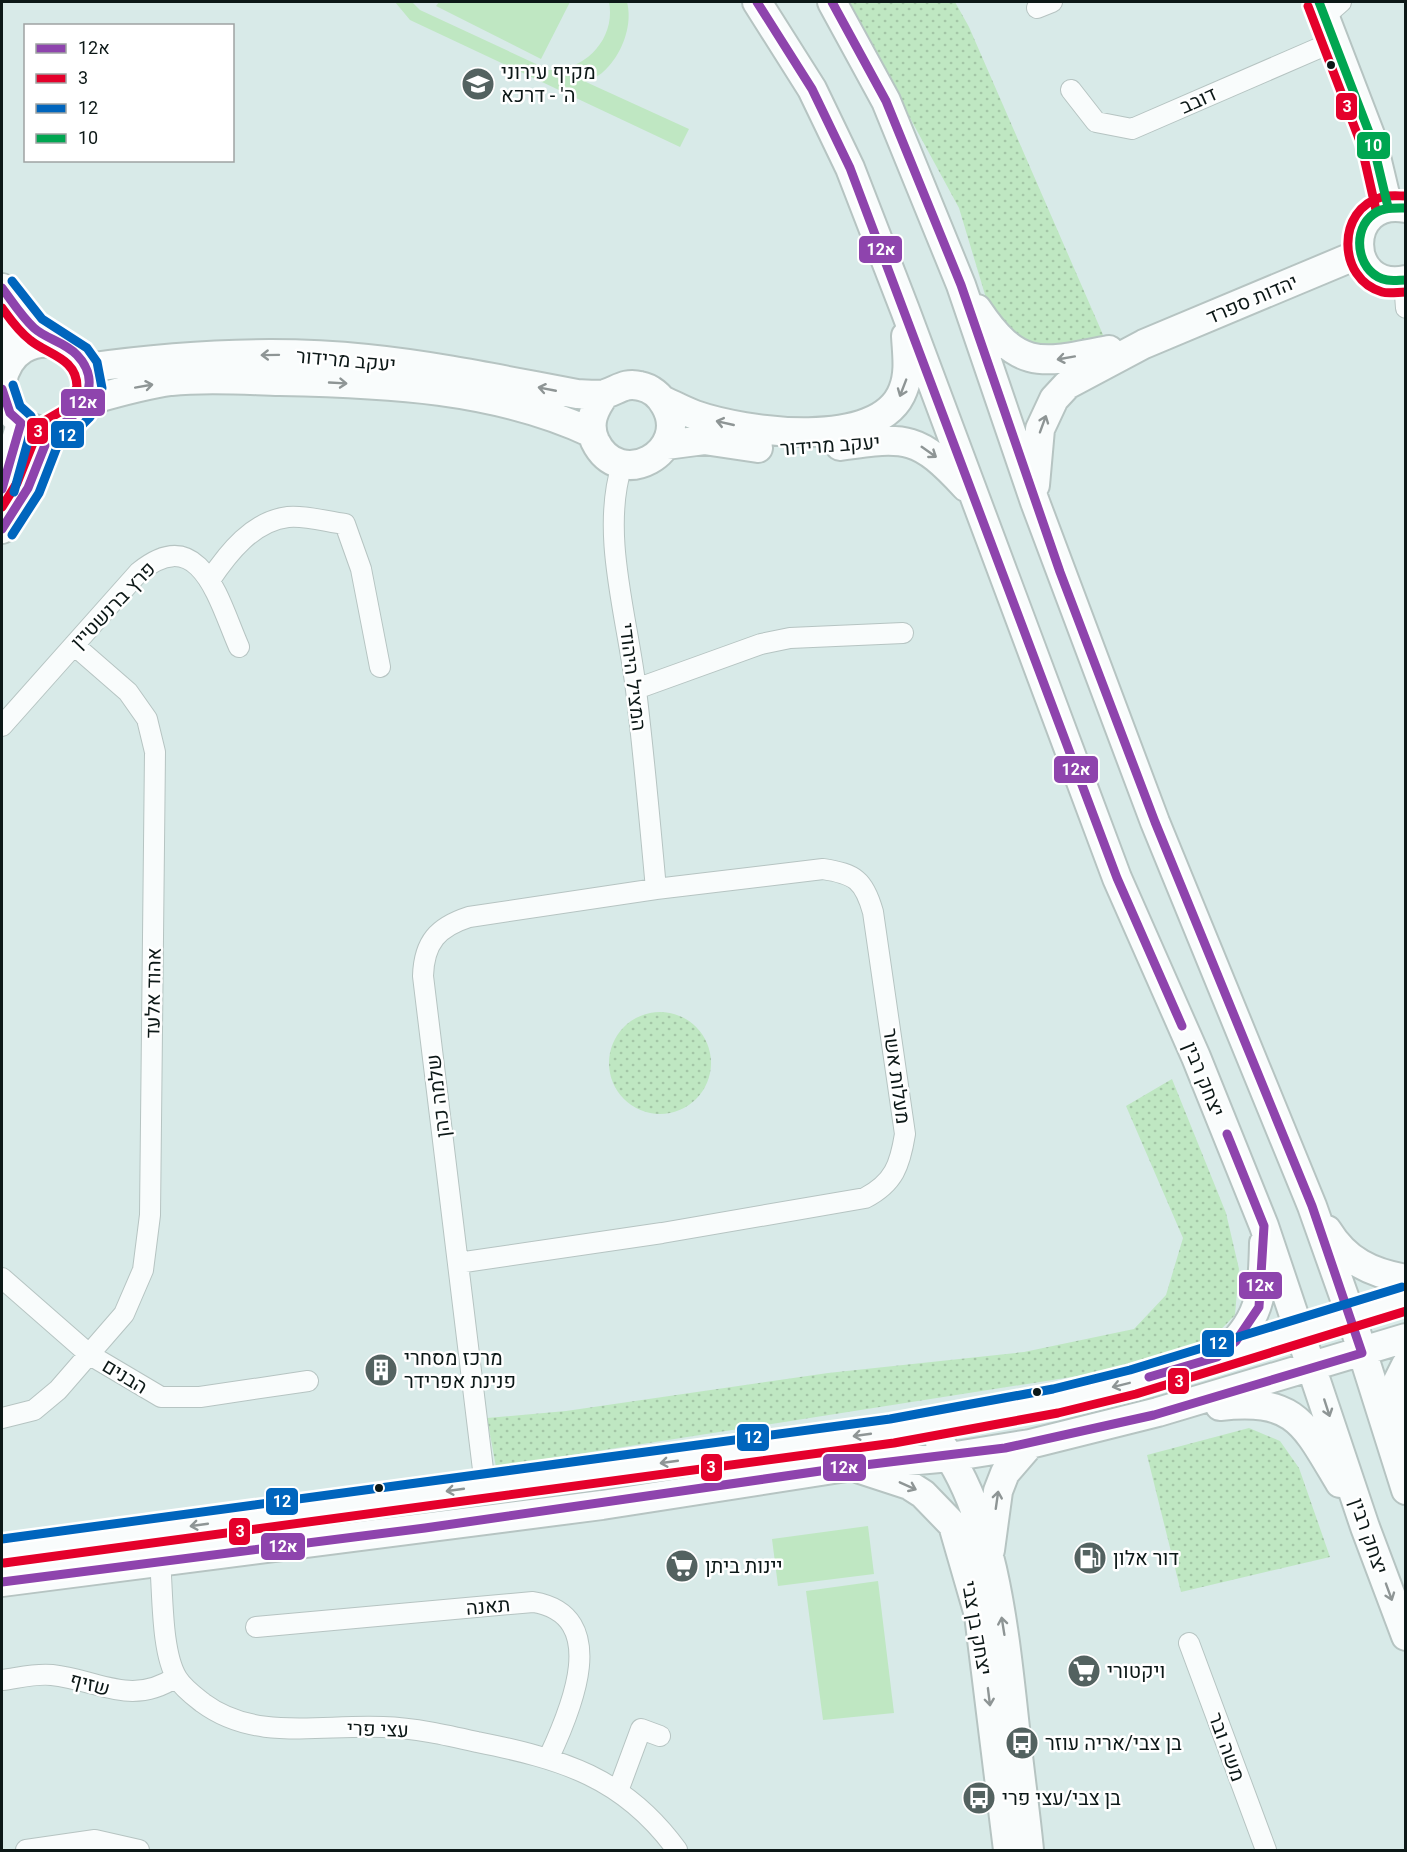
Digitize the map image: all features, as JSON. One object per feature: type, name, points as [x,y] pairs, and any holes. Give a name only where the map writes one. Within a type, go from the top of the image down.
[{"type":"main road","name":"יצחק רבין","points":[[757,2],[812,90],[850,168],[1117,878],[1196,1057],[1264,1226],[1302,1332],[1365,1527],[1406,1636]]},
{"type":"main road","points":[[832,2],[886,101],[961,285],[1035,502],[1155,822],[1311,1206],[1351,1316],[1403,1483]]},
{"type":"main road","points":[[1330,15],[1397,208],[1370,216],[1364,224],[1358,244],[1359,254],[1371,273],[1405,289]]},
{"type":"main road","name":"יהדות ספרד","points":[[1144,344],[1359,254]]},
{"type":"main road","points":[[961,285],[988,325],[1003,343],[1018,354],[1050,361],[1144,344]]},
{"type":"main road","points":[[2,288],[33,328],[52,342],[78,355],[86,368],[90,390],[87,401],[73,421],[51,430],[30,428],[21,423],[10,413],[2,389]]},
{"type":"main road","name":"יעקב מרידור","points":[[662,399],[713,420],[751,429],[788,433],[835,430],[870,422],[894,405],[903,392],[908,373],[905,310]]},
{"type":"main road","points":[[5,358],[37,342],[52,342]]},
{"type":"main road","points":[[1035,502],[1040,429],[1054,399],[1066,385],[1089,370],[1144,344]]},
{"type":"main road","name":"יעקב מרידור","points":[[86,368],[147,360],[213,356],[279,354],[363,358],[577,394],[605,394]]},
{"type":"main road","name":"יעקב מרידור","points":[[87,401],[128,389],[173,381],[261,380],[388,385],[450,392],[519,408],[556,418],[592,434]]},
{"type":"main road","points":[[641,386],[662,399],[671,422],[666,445],[651,460],[642,464],[622,465],[608,459],[599,449],[592,434],[595,408],[605,394],[616,388],[641,386]]},
{"type":"main road","points":[[2,489],[21,423]]},
{"type":"main road","points":[[2,529],[28,488],[51,430]]},
{"type":"main road","name":"יעקב מרידור","points":[[666,445],[704,440],[769,449],[805,450],[881,440],[905,442],[923,447],[944,462],[975,497]]},
{"type":"main road","points":[[1311,1206],[1348,1257],[1379,1275],[1406,1279]]},
{"type":"main road","points":[[1217,1357],[1236,1341],[1258,1307],[1262,1291],[1264,1226]]},
{"type":"main road","points":[[2,1551],[920,1426],[1056,1401],[1302,1332],[1406,1298]]},
{"type":"main road","points":[[2,1582],[602,1505],[853,1466],[950,1457],[1030,1444],[1158,1412],[1314,1368],[1406,1338]]},
{"type":"main road","points":[[1403,1483],[1395,1404],[1396,1385],[1406,1365]]},
{"type":"main road","points":[[1158,1412],[1248,1403],[1275,1407],[1289,1414],[1312,1438],[1365,1527]]},
{"type":"main road","name":"יצחק בן צבי","points":[[920,1426],[940,1443],[950,1457],[974,1509],[988,1558],[1007,1649],[1029,1851]]},
{"type":"main road","points":[[988,1558],[998,1491],[1005,1473],[1030,1444]]},
{"type":"main road","name":"יצחק בן צבי","points":[[853,1466],[916,1490],[935,1504],[952,1525],[980,1615],[1008,1851]]},
{"type":"street","name":"דובב","points":[[1071,90],[1096,122],[1132,129],[1330,15]]},
{"type":"street","name":"המציל היהודי","points":[[622,465],[613,505],[616,554],[636,689],[656,890]]},
{"type":"street","points":[[210,580],[230,550],[247,536],[270,524],[289,517],[345,524],[361,569],[380,667]]},
{"type":"street","name":"פרץ ברנשטיין","points":[[2,726],[138,573],[156,558],[178,556],[196,562],[210,580],[239,647]]},
{"type":"street","points":[[636,689],[761,644],[790,638],[903,633]]},
{"type":"street","name":"אהוד אלעד","points":[[74,645],[128,692],[147,719],[155,752],[150,1215],[143,1270],[124,1314],[90,1355]]},
{"type":"street","name":"מעלות אשר","points":[[458,1263],[662,1233],[865,1198],[882,1189],[893,1175],[901,1157],[905,1134],[873,912],[867,889],[849,873],[823,869],[656,890]]},
{"type":"street","name":"שלמה כהן","points":[[484,1486],[423,976],[423,956],[435,937],[450,923],[470,917],[656,890]]},
{"type":"street","points":[[2,1278],[90,1355]]},
{"type":"street","name":"הבנים","points":[[2,1418],[34,1410],[90,1355],[161,1397],[200,1397],[308,1381]]},
{"type":"street","points":[[160,1562],[164,1622],[176,1677]]},
{"type":"street","name":"תאנה","points":[[256,1627],[532,1602],[552,1605],[574,1627],[580,1657],[576,1686],[565,1723],[549,1757]]},
{"type":"street","name":"משה ובר","points":[[1189,1643],[1266,1851]]},
{"type":"street","name":"שזיף","points":[[2,1680],[49,1674],[121,1692],[147,1691],[176,1677]]},
{"type":"street","name":"עצי פרי","points":[[176,1677],[191,1694],[213,1710],[235,1722],[259,1728],[382,1726],[412,1729],[549,1757],[585,1772],[618,1791],[657,1823],[677,1851]]},
{"type":"street","points":[[618,1791],[641,1729],[660,1736]]},
{"type":"street","points":[[26,1851],[95,1840],[139,1851]]},
{"type":"green space","points":[[395,2],[412,2],[420,10],[549,70],[575,65],[596,50],[608,28],[609,2],[627,2],[627,30],[621,48],[603,72],[586,82],[689,129],[680,147],[410,20]]},
{"type":"green space","points":[[439,2],[570,2],[541,59],[436,6]]},
{"type":"green space","points":[[847,2],[955,2],[969,27],[1104,337],[1038,351],[992,318],[959,208]]},
{"type":"green space","points":[[660,1012],[680,1016],[696,1027],[707,1043],[711,1063],[707,1083],[696,1099],[680,1110],[660,1114],[640,1110],[624,1099],[613,1083],[609,1063],[613,1043],[624,1027],[640,1016]]},
{"type":"green space","points":[[1172,1079],[1226,1213],[1239,1269],[1235,1315],[1200,1351],[1097,1373],[496,1467],[487,1418],[566,1411],[828,1373],[1024,1352],[1134,1329],[1166,1295],[1183,1238],[1126,1106]]},
{"type":"green space","points":[[1249,1428],[1280,1441],[1299,1468],[1330,1557],[1181,1592],[1147,1455]]},
{"type":"green space","points":[[868,1526],[874,1574],[778,1586],[772,1539]]},
{"type":"green space","points":[[878,1581],[894,1713],[823,1720],[806,1591]]},
{"type":"transit line","name":"12א","points":[[757,2],[812,89],[850,168],[1117,878],[1182,1026]]},
{"type":"transit line","name":"12א","points":[[2,1582],[425,1528],[848,1467],[1005,1448],[1154,1415],[1362,1353],[1312,1206],[1155,822],[1060,572],[961,285],[886,101],[832,2]]},
{"type":"transit line","name":"10","points":[[1319,2],[1372,140],[1388,207]]},
{"type":"transit line","name":"3","points":[[1308,6],[1361,144],[1376,210]]},
{"type":"transit line","name":"3","points":[[1406,196],[1385,196],[1367,204],[1356,215],[1350,229],[1348,244],[1350,259],[1357,273],[1367,285],[1385,293],[1406,292]]},
{"type":"transit line","name":"10","points":[[1406,208],[1378,211],[1370,217],[1364,225],[1360,244],[1364,263],[1377,277],[1406,280]]},
{"type":"transit line","name":"12","points":[[12,281],[42,319],[87,348],[97,362],[102,388],[98,404],[90,417],[79,428],[60,439],[39,493],[12,535]]},
{"type":"transit line","name":"12א","points":[[2,288],[34,328],[77,355],[89,377],[86,398],[72,417],[51,430],[28,488],[2,529]]},
{"type":"transit line","name":"3","points":[[2,308],[14,325],[26,336],[67,363],[76,377],[77,387],[65,409],[41,423],[17,483],[2,507]]},
{"type":"transit line","name":"12","points":[[13,385],[20,406],[31,416],[33,423],[14,492]]},
{"type":"transit line","name":"12א","points":[[2,389],[10,413],[21,423],[2,489]]},
{"type":"transit line","name":"12א","points":[[1149,1377],[1217,1357],[1236,1341],[1259,1307],[1264,1226],[1227,1134]]},
{"type":"transit line","name":"12","points":[[2,1539],[890,1419],[1053,1389],[1130,1370],[1402,1287]]},
{"type":"transit line","name":"3","points":[[4,1563],[894,1443],[1058,1413],[1136,1394],[1406,1311]]},
{"type":"place","name":"מקיף עירוני ה' - דרכא","points":[[478,84]]},
{"type":"place","name":"מרכז מסחרי פנינת אפרידר","points":[[381,1370]]},
{"type":"place","name":"דור אלון","points":[[1090,1558]]},
{"type":"place","name":"יינות ביתן","points":[[682,1566]]},
{"type":"place","name":"ויקטורי","points":[[1084,1671]]},
{"type":"place","name":"בן צבי/אריה עוזר","points":[[1022,1743]]},
{"type":"place","name":"בן צבי/עצי פרי","points":[[979,1798]]}]
